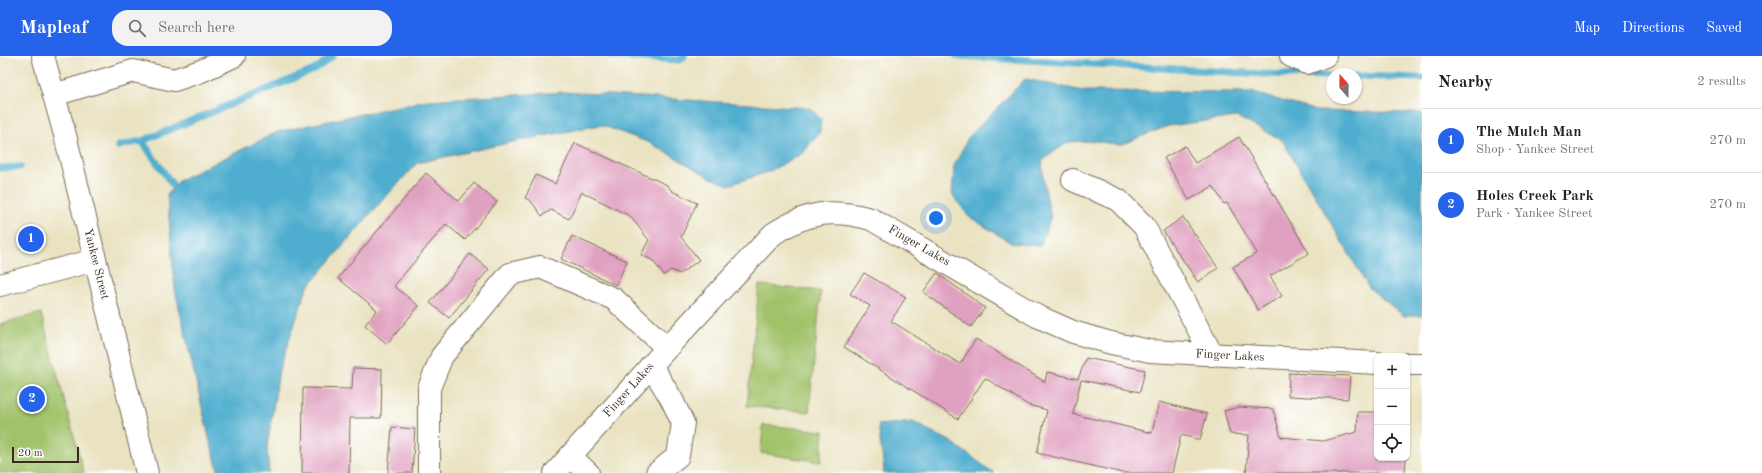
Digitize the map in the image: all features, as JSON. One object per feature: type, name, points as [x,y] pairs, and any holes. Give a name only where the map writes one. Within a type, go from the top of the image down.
[{"type":"street","name":"Yankee Street","points":[[43,56],[54,95],[147,473]]},
{"type":"street","points":[[54,95],[133,71],[144,65],[174,80],[201,71],[234,56]]},
{"type":"street","points":[[1291,56],[1307,63],[1325,56]]},
{"type":"street","points":[[1073,180],[1118,200],[1144,226],[1212,355]]},
{"type":"street","name":"Finger Lakes","points":[[554,473],[773,234],[791,222],[830,212],[851,213],[870,219],[1037,316],[1073,332],[1111,343],[1150,351],[1374,363]]},
{"type":"street","points":[[0,285],[95,260]]},
{"type":"street","points":[[429,473],[429,388],[442,356],[510,274],[540,267],[614,299],[667,348]]},
{"type":"street","points":[[1410,364],[1422,364]]},
{"type":"street","points":[[651,366],[672,400],[682,423],[678,456],[657,473]]},
{"type":"street","points":[[570,456],[588,473]]},
{"type":"green space","points":[[759,285],[821,291],[809,412],[747,406]]},
{"type":"green space","points":[[41,313],[84,473],[0,473],[0,324]]},
{"type":"green space","points":[[763,425],[824,431],[821,462],[761,453]]},
{"type":"water","points":[[1025,79],[1083,91],[1251,92],[1317,111],[1422,113],[1422,315],[1404,316],[1369,288],[1282,140],[1237,117],[1168,126],[1120,145],[1094,141],[1068,142],[1042,161],[1044,184],[1051,217],[1040,246],[1011,243],[968,216],[952,194],[954,166],[968,138]]},
{"type":"water","points":[[565,92],[810,108],[821,119],[820,132],[803,153],[770,171],[729,185],[713,179],[650,143],[601,125],[417,163],[372,212],[307,288],[279,370],[267,448],[269,473],[219,473],[210,442],[175,290],[167,195],[180,180],[277,132],[427,100]]},
{"type":"water","points":[[913,422],[950,441],[994,473],[883,473],[884,469],[878,425]]},
{"type":"building","points":[[1239,137],[1309,253],[1270,276],[1282,296],[1258,310],[1233,267],[1257,253],[1227,203],[1224,204],[1213,186],[1189,200],[1164,158],[1185,146],[1195,163]]},
{"type":"building","points":[[575,143],[667,185],[672,191],[697,203],[681,237],[699,260],[680,274],[671,270],[664,275],[652,260],[641,255],[649,240],[630,216],[582,192],[569,219],[551,210],[542,216],[531,201],[525,198],[536,175],[555,184]]},
{"type":"building","points":[[426,173],[459,201],[474,183],[497,202],[465,240],[446,224],[394,286],[419,306],[387,344],[365,325],[377,310],[338,278]]},
{"type":"building","points":[[1183,217],[1218,268],[1198,282],[1163,231]]},
{"type":"building","points":[[572,236],[627,261],[616,285],[561,259]]},
{"type":"building","points":[[470,254],[489,269],[449,318],[430,303]]},
{"type":"building","points":[[864,273],[906,297],[891,321],[960,364],[976,339],[1045,382],[1047,372],[1078,379],[1086,358],[1145,370],[1140,392],[1081,380],[1073,414],[1152,433],[1159,402],[1207,414],[1200,440],[1181,435],[1172,473],[1123,473],[1037,453],[1047,410],[1028,405],[985,378],[958,419],[844,347],[870,306],[850,294]]},
{"type":"building","points":[[937,273],[985,308],[971,327],[923,292]]},
{"type":"building","points":[[353,368],[382,369],[381,418],[350,418],[349,473],[302,473],[303,388],[352,389]]},
{"type":"building","points":[[1289,373],[1350,376],[1348,399],[1288,396]]},
{"type":"building","points":[[1239,407],[1273,409],[1281,437],[1323,441],[1357,432],[1358,412],[1374,412],[1374,461],[1406,461],[1405,473],[1246,473],[1249,435],[1230,434],[1224,411]]},
{"type":"building","points":[[392,427],[415,429],[412,473],[388,473]]},
{"type":"waterway","points":[[118,146],[142,141],[314,70],[333,56]]},
{"type":"waterway","points":[[610,56],[680,60],[684,56]]},
{"type":"waterway","points":[[957,56],[1263,74],[1326,76]]},
{"type":"waterway","points":[[1362,76],[1422,78]]},
{"type":"waterway","points":[[142,141],[174,187]]},
{"type":"waterway","points":[[0,168],[20,167]]},
{"type":"place","name":"The Mulch Man","points":[[31,239]]},
{"type":"place","name":"Holes Creek Park","points":[[32,399]]}]
